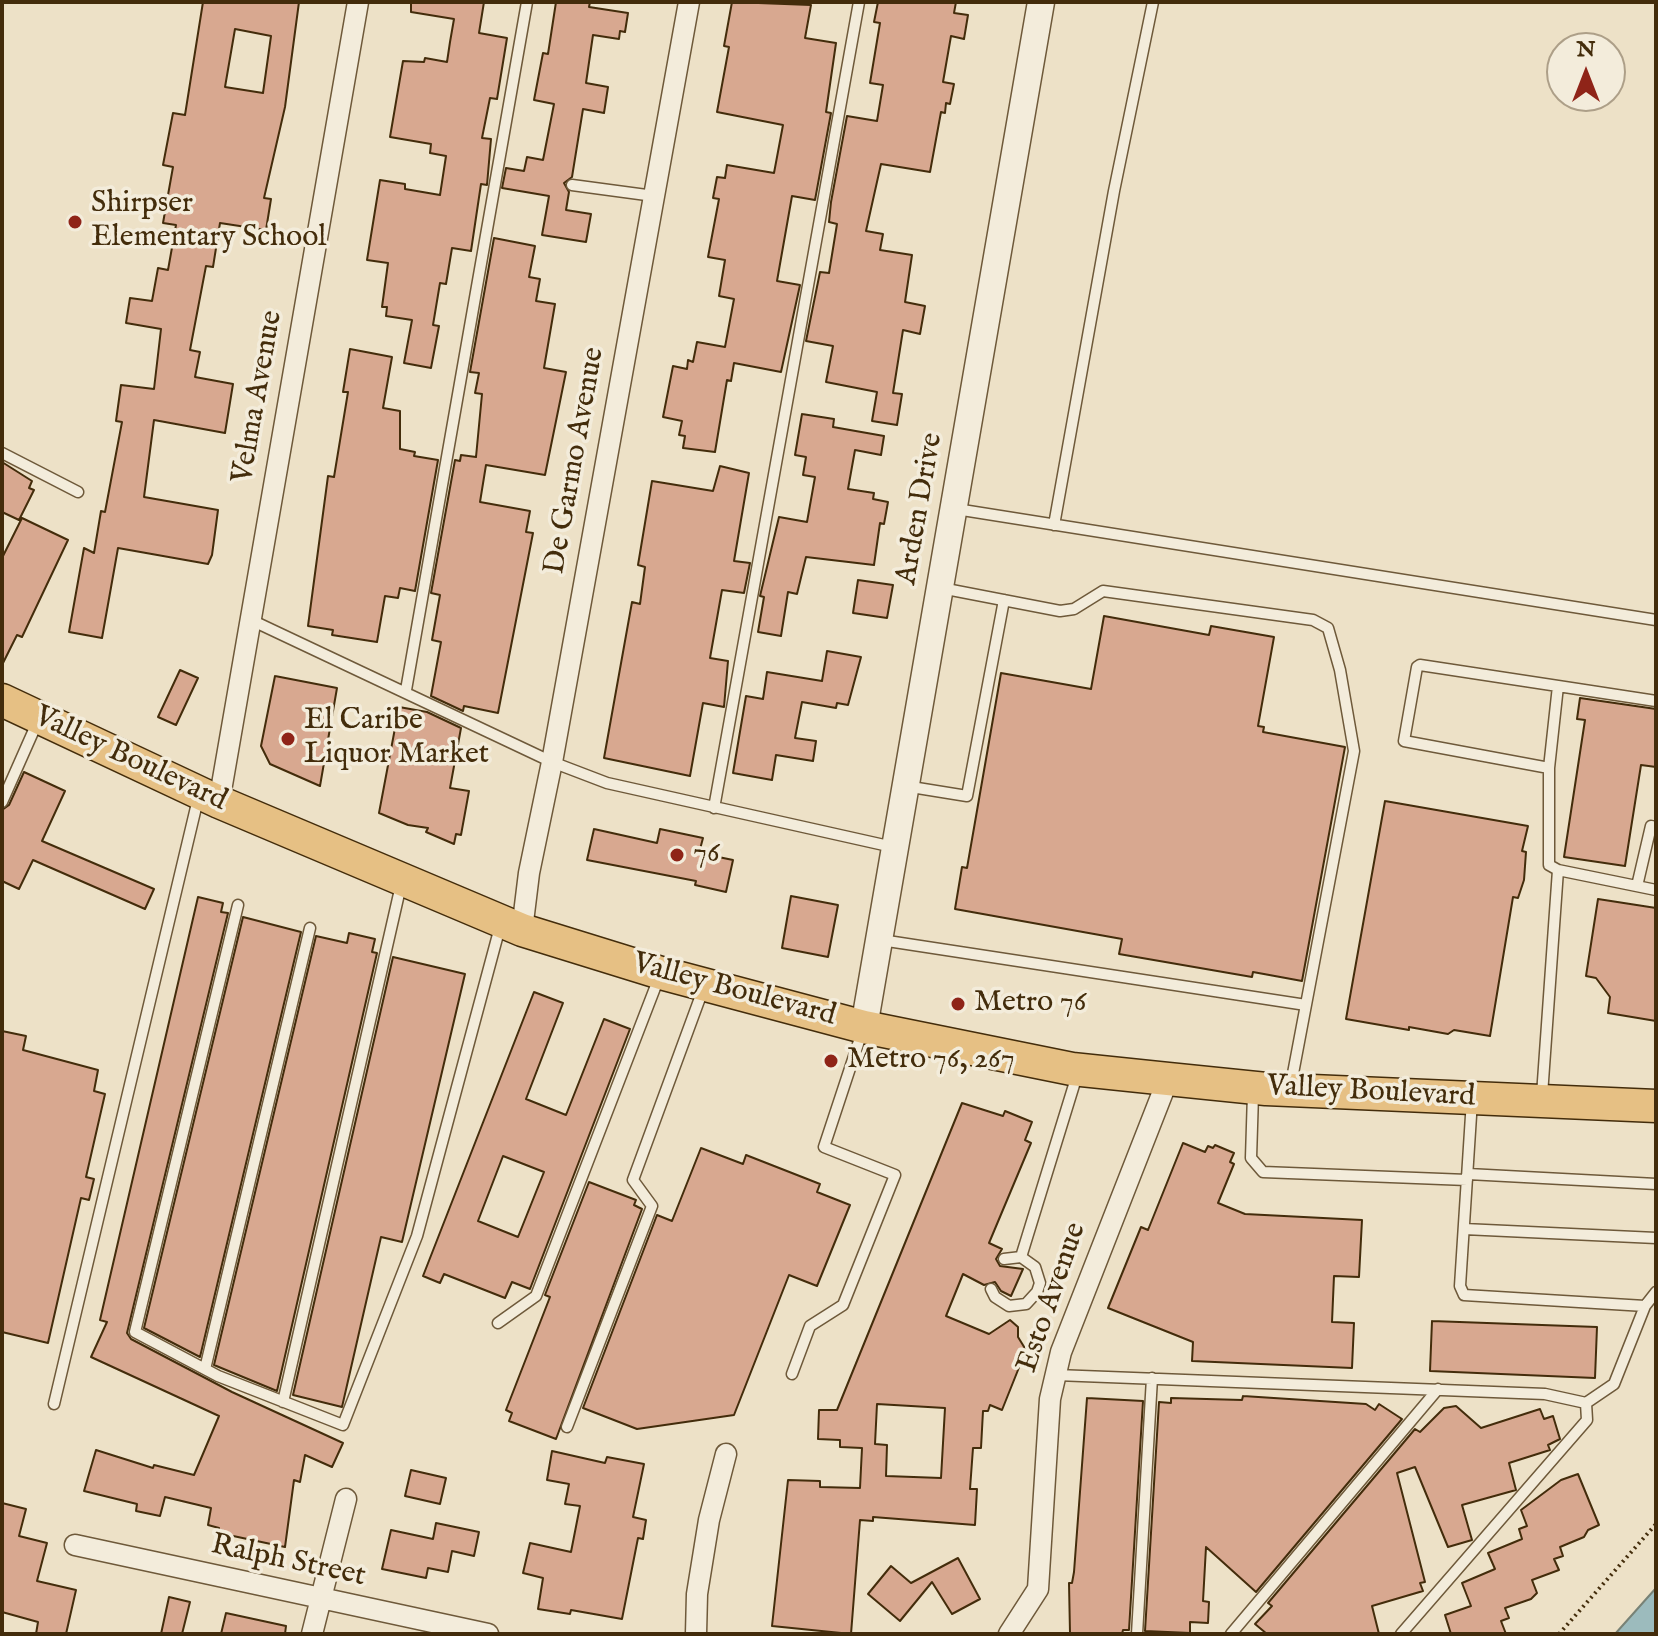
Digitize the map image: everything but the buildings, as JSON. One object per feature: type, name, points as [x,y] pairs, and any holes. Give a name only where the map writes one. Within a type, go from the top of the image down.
[{"type":"main road","name":"Valley Boulevard","points":[[2,700],[209,798],[512,925],[661,973],[864,1027],[1079,1070],[1253,1088],[1656,1106]]},
{"type":"street","name":"Velma Avenue","points":[[209,798],[251,620],[358,2]]},
{"type":"street","name":"De Garmo Avenue","points":[[512,925],[529,873],[552,762],[689,2]]},
{"type":"street","name":"Arden Drive","points":[[864,1027],[1041,2]]},
{"type":"street","name":"Esto Avenue","points":[[1009,1634],[1038,1589],[1046,1447],[1056,1375],[1077,1305],[1168,1079]]},
{"type":"street","points":[[696,1634],[697,1594],[709,1520],[726,1454]]},
{"type":"street","points":[[312,1634],[346,1499]]},
{"type":"street","name":"Ralph Street","points":[[75,1545],[488,1634]]},
{"type":"lane","points":[[406,690],[527,2]]},
{"type":"lane","points":[[714,808],[859,2]]},
{"type":"lane","points":[[1054,525],[1114,191],[1153,2]]},
{"type":"lane","points":[[572,185],[654,196]]},
{"type":"lane","points":[[2,453],[78,492]]},
{"type":"lane","points":[[954,508],[1656,620]]},
{"type":"lane","points":[[940,587],[1060,611],[1074,609],[1103,591],[1313,620],[1328,628],[1340,670],[1354,751],[1289,1090]]},
{"type":"lane","points":[[905,786],[967,796],[1004,600]]},
{"type":"lane","points":[[251,620],[406,690],[552,762],[607,783],[895,847]]},
{"type":"lane","points":[[1549,768],[1403,738],[1417,667],[1420,665],[1656,701]]},
{"type":"lane","points":[[1558,686],[1549,768],[1549,865],[1558,870],[1656,890]]},
{"type":"lane","points":[[2,802],[39,718]]},
{"type":"lane","points":[[54,1404],[209,798]]},
{"type":"lane","points":[[1637,886],[1651,826],[1656,827]]},
{"type":"lane","points":[[1542,1101],[1558,870]]},
{"type":"lane","points":[[283,1402],[402,879]]},
{"type":"lane","points":[[238,905],[135,1332],[205,1369],[343,1425],[417,1236],[512,925]]},
{"type":"lane","points":[[205,1369],[310,928]]},
{"type":"lane","points":[[879,939],[1306,1005]]},
{"type":"lane","points":[[498,1323],[536,1296],[661,973]]},
{"type":"lane","points":[[567,1427],[652,1206],[633,1180],[705,985]]},
{"type":"lane","points":[[792,1374],[810,1326],[843,1305],[895,1175],[824,1147],[864,1027]]},
{"type":"lane","points":[[1021,1257],[1079,1070]]},
{"type":"lane","points":[[1253,1088],[1251,1158],[1263,1172],[1656,1184]]},
{"type":"lane","points":[[1472,1098],[1460,1286],[1464,1295],[1645,1306]]},
{"type":"lane","points":[[1464,1229],[1656,1238]]},
{"type":"lane","points":[[991,1289],[995,1297],[1009,1306],[1026,1304],[1033,1299],[1040,1283],[1039,1274],[1029,1261],[1021,1257],[1004,1259]]},
{"type":"lane","points":[[1056,1375],[1545,1394],[1586,1403],[1614,1384],[1645,1306],[1656,1292]]},
{"type":"lane","points":[[1137,1634],[1152,1378]]},
{"type":"lane","points":[[1231,1634],[1438,1389]]},
{"type":"lane","points":[[1401,1634],[1587,1420],[1586,1403]]},
{"type":"path","points":[[1559,1634],[1656,1524]]},
{"type":"water","points":[[1656,1588],[1656,1634],[1615,1634]]},
{"type":"place","name":"Shirpser Elementary School","points":[[75,222]]},
{"type":"place","name":"El Caribe Liquor Market","points":[[288,739]]},
{"type":"place","name":"76","points":[[677,855]]},
{"type":"place","name":"Metro 76","points":[[958,1004]]},
{"type":"place","name":"Metro 76, 267","points":[[831,1061]]}]
